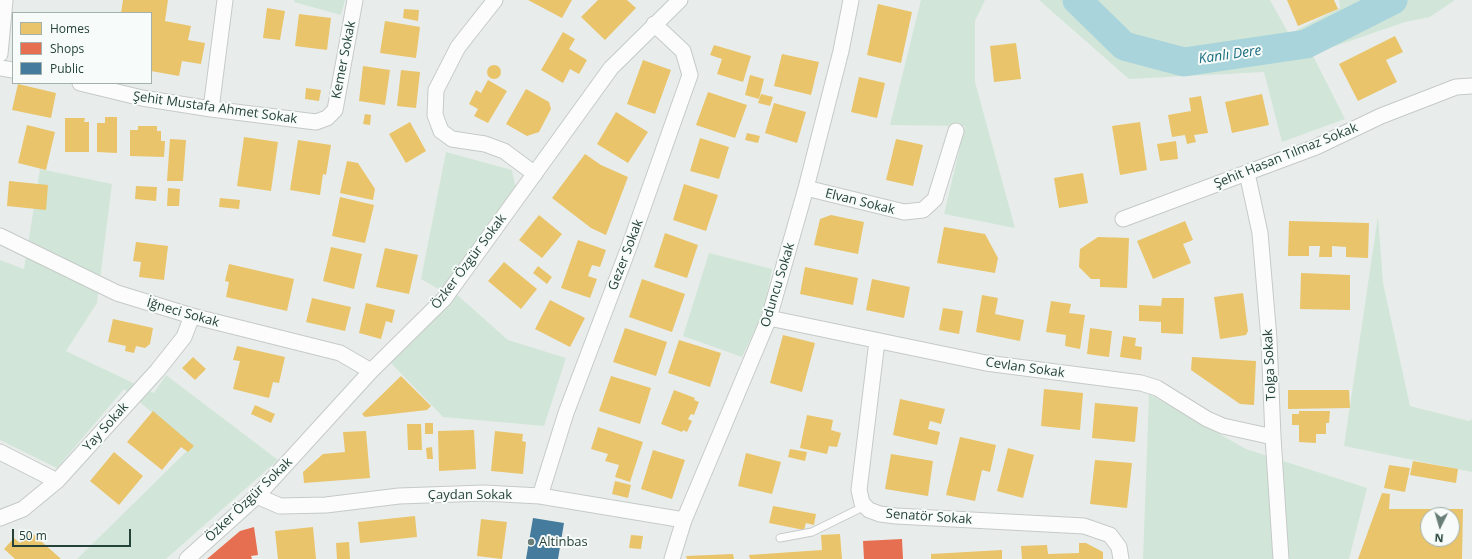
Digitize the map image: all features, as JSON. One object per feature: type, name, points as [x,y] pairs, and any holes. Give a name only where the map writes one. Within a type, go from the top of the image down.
[{"type":"street","points":[[0,54],[5,0]]},
{"type":"street","points":[[210,109],[226,0]]},
{"type":"street","name":"Kemer Sokak","points":[[327,118],[335,110],[356,0]]},
{"type":"street","points":[[495,0],[458,47],[436,90],[435,115],[441,131],[452,139],[485,144],[504,150],[535,174]]},
{"type":"street","name":"Özker Özgür Sokak","points":[[187,559],[257,496],[372,371],[444,299],[611,68],[680,0]]},
{"type":"street","name":"Oduncu Sokak","points":[[672,559],[684,520],[769,318],[806,188],[842,51],[851,0]]},
{"type":"street","name":"Gezer Sokak","points":[[540,496],[571,399],[629,247],[690,75],[683,51],[654,24]]},
{"type":"street","points":[[0,68],[12,70]]},
{"type":"street","name":"Şehit Mustafa Ahmet Sokak","points":[[84,84],[142,98],[210,109],[316,122],[327,118]]},
{"type":"street","name":"Şehit Hasan Tılmaz Sokak","points":[[1123,219],[1316,147],[1404,107],[1456,87],[1472,86]]},
{"type":"street","name":"Elvan Sokak","points":[[806,188],[904,212],[923,210],[936,199],[956,131]]},
{"type":"street","name":"Tolga Sokak","points":[[1247,173],[1260,233],[1269,339],[1273,437],[1281,559]]},
{"type":"street","name":"İğneci Sokak","points":[[0,236],[117,294],[192,316],[340,353],[372,371]]},
{"type":"street","name":"Yay Sokak","points":[[0,518],[24,509],[57,481],[157,371],[184,337],[192,316]]},
{"type":"street","name":"Cevlan Sokak","points":[[769,318],[986,364],[1141,383],[1157,388],[1207,419],[1223,426],[1273,437]]},
{"type":"street","points":[[865,506],[862,503],[858,490],[877,341]]},
{"type":"street","points":[[0,452],[57,481]]},
{"type":"street","name":"Çaydan Sokak","points":[[257,496],[280,506],[326,505],[414,496],[484,493],[540,496],[684,520]]},
{"type":"street","name":"Senatör Sokak","points":[[865,506],[868,510],[880,514],[896,516],[1084,526],[1110,535],[1119,547],[1122,559]]},
{"type":"lane","points":[[780,538],[812,532],[865,506]]},
{"type":"green space","points":[[294,0],[345,0],[341,15],[294,2]]},
{"type":"green space","points":[[921,0],[985,0],[975,21],[975,82],[1015,228],[944,214],[965,126],[890,125]]},
{"type":"green space","points":[[1039,0],[1270,0],[1289,34],[1340,8],[1339,0],[1455,0],[1430,17],[1405,22],[1312,54],[1345,119],[1282,142],[1264,72],[1129,79]]},
{"type":"green space","points":[[446,152],[512,170],[516,189],[442,291],[421,279]]},
{"type":"green space","points":[[40,169],[112,184],[97,303],[66,351],[154,393],[166,375],[278,460],[166,559],[77,559],[192,446],[124,389],[57,468],[0,440],[0,260],[24,269]]},
{"type":"green space","points":[[1378,216],[1383,283],[1410,406],[1469,421],[1472,419],[1472,472],[1344,446]]},
{"type":"green space","points":[[709,253],[772,269],[764,311],[742,357],[683,336]]},
{"type":"green space","points":[[455,293],[508,340],[566,358],[544,426],[443,417],[390,362]]},
{"type":"green space","points":[[1149,394],[1246,449],[1367,488],[1349,559],[1143,559]]},
{"type":"building: Homes","points":[[123,0],[168,0],[165,21],[191,26],[188,40],[205,43],[201,64],[182,61],[179,76],[152,71],[152,12],[121,12]]},
{"type":"building: Homes","points":[[528,0],[572,0],[562,18]]},
{"type":"building: Homes","points":[[598,0],[627,0],[636,8],[605,40],[581,17]]},
{"type":"building: Homes","points":[[1287,0],[1334,0],[1338,9],[1298,26]]},
{"type":"building: Homes","points":[[878,4],[912,12],[901,63],[867,55]]},
{"type":"building: Homes","points":[[267,8],[285,11],[280,40],[263,38]]},
{"type":"building: Homes","points":[[404,9],[419,10],[418,21],[403,18]]},
{"type":"building: Homes","points":[[299,14],[331,18],[327,50],[295,46]]},
{"type":"building: Homes","points":[[385,21],[420,27],[416,58],[380,53]]},
{"type":"building: Homes","points":[[563,32],[575,39],[569,49],[587,60],[579,74],[570,69],[563,83],[541,70]]},
{"type":"building: Homes","points":[[1395,36],[1403,52],[1386,60],[1397,82],[1358,101],[1339,64]]},
{"type":"building: Homes","points":[[1016,43],[1021,79],[994,82],[990,46]]},
{"type":"building: Homes","points":[[714,45],[751,56],[743,82],[717,74],[722,59],[710,55]]},
{"type":"building: Homes","points":[[782,54],[819,62],[811,95],[774,86]]},
{"type":"building: Homes","points":[[643,60],[671,70],[655,114],[627,104]]},
{"type":"building: Homes","points":[[494,65],[499,67],[501,72],[499,77],[494,79],[489,77],[487,72],[489,67]]},
{"type":"building: Homes","points":[[363,66],[390,70],[385,105],[359,101]]},
{"type":"building: Homes","points":[[401,70],[420,72],[416,108],[397,106]]},
{"type":"building: Homes","points":[[750,75],[764,79],[759,99],[745,95]]},
{"type":"building: Homes","points":[[859,77],[885,83],[877,118],[851,112]]},
{"type":"building: Homes","points":[[488,80],[507,91],[488,123],[474,116],[478,109],[469,104],[476,90],[481,93]]},
{"type":"building: Homes","points":[[18,84],[56,93],[51,118],[12,110]]},
{"type":"building: Homes","points":[[306,88],[321,90],[319,101],[305,99]]},
{"type":"building: Homes","points":[[526,89],[549,102],[551,109],[539,132],[527,136],[506,124]]},
{"type":"building: Homes","points":[[708,92],[747,105],[735,138],[696,125]]},
{"type":"building: Homes","points":[[761,94],[773,97],[770,106],[758,103]]},
{"type":"building: Homes","points":[[1262,94],[1269,125],[1232,133],[1225,102]]},
{"type":"building: Homes","points":[[1201,96],[1208,133],[1194,135],[1196,142],[1187,144],[1185,135],[1172,137],[1168,115],[1191,111],[1189,98]]},
{"type":"building: Homes","points":[[774,103],[806,112],[797,143],[765,133]]},
{"type":"building: Homes","points":[[616,112],[648,132],[628,163],[597,144]]},
{"type":"building: Homes","points":[[365,114],[371,115],[370,125],[363,124]]},
{"type":"building: Homes","points":[[105,117],[117,117],[117,153],[97,152],[97,123],[105,123]]},
{"type":"building: Homes","points":[[65,118],[85,118],[84,122],[89,122],[89,152],[65,152]]},
{"type":"building: Homes","points":[[410,122],[426,151],[406,163],[389,134]]},
{"type":"building: Homes","points":[[1140,122],[1147,170],[1120,175],[1112,126]]},
{"type":"building: Homes","points":[[27,125],[55,132],[46,170],[18,163]]},
{"type":"building: Homes","points":[[138,126],[157,126],[157,131],[161,131],[161,141],[165,141],[164,157],[130,156],[130,130],[138,130]]},
{"type":"building: Homes","points":[[747,133],[760,136],[758,143],[745,140]]},
{"type":"building: Homes","points":[[244,137],[278,142],[271,191],[237,186]]},
{"type":"building: Homes","points":[[700,138],[729,147],[719,179],[690,171]]},
{"type":"building: Homes","points":[[170,139],[186,140],[183,181],[167,181]]},
{"type":"building: Homes","points":[[896,139],[923,145],[913,186],[886,180]]},
{"type":"building: Homes","points":[[298,140],[331,145],[326,175],[323,174],[320,195],[290,190]]},
{"type":"building: Homes","points":[[1176,141],[1178,159],[1160,161],[1157,144]]},
{"type":"building: Homes","points":[[585,154],[601,165],[628,177],[606,235],[591,228],[552,198]]},
{"type":"building: Homes","points":[[347,161],[358,163],[375,189],[373,200],[340,193]]},
{"type":"building: Homes","points":[[1083,173],[1088,203],[1059,208],[1054,178]]},
{"type":"building: Homes","points":[[9,181],[48,185],[46,210],[7,206]]},
{"type":"building: Homes","points":[[684,184],[718,195],[706,231],[673,220]]},
{"type":"building: Homes","points":[[136,186],[157,187],[156,201],[135,199]]},
{"type":"building: Homes","points":[[168,188],[180,189],[179,206],[167,206]]},
{"type":"building: Homes","points":[[340,197],[374,205],[365,243],[332,236]]},
{"type":"building: Homes","points":[[220,198],[240,200],[239,209],[219,207]]},
{"type":"building: Homes","points":[[539,215],[562,234],[542,258],[519,240]]},
{"type":"building: Homes","points":[[831,215],[864,222],[858,254],[814,245],[820,219]]},
{"type":"building: Homes","points":[[1185,221],[1193,240],[1183,244],[1191,263],[1153,279],[1137,241]]},
{"type":"building: Homes","points":[[1289,221],[1369,223],[1368,258],[1346,257],[1346,247],[1332,246],[1332,257],[1319,257],[1320,246],[1309,246],[1309,256],[1288,256]]},
{"type":"building: Homes","points":[[944,227],[985,234],[998,258],[995,273],[937,263]]},
{"type":"building: Homes","points":[[665,233],[698,245],[687,278],[654,267]]},
{"type":"building: Homes","points":[[1098,237],[1129,238],[1127,288],[1100,287],[1100,279],[1091,279],[1079,267],[1080,249]]},
{"type":"building: Homes","points":[[578,240],[606,250],[600,267],[592,265],[588,276],[597,279],[590,298],[561,288]]},
{"type":"building: Homes","points":[[136,242],[168,246],[164,280],[139,277],[141,262],[133,261]]},
{"type":"building: Homes","points":[[331,247],[362,254],[354,289],[323,281]]},
{"type":"building: Homes","points":[[385,248],[418,255],[409,294],[376,287]]},
{"type":"building: Homes","points":[[504,262],[537,289],[521,309],[488,281]]},
{"type":"building: Homes","points":[[229,264],[294,279],[287,311],[226,297],[229,282],[225,281]]},
{"type":"building: Homes","points":[[538,266],[552,277],[547,284],[533,273]]},
{"type":"building: Homes","points":[[805,267],[858,278],[853,305],[800,294]]},
{"type":"building: Homes","points":[[1301,273],[1350,275],[1350,310],[1300,309]]},
{"type":"building: Homes","points":[[642,279],[685,294],[672,332],[629,317]]},
{"type":"building: Homes","points":[[872,279],[910,287],[904,318],[866,310]]},
{"type":"building: Homes","points":[[1243,293],[1248,331],[1246,335],[1220,339],[1214,297]]},
{"type":"building: Homes","points":[[982,295],[998,298],[995,314],[1024,320],[1020,341],[976,332]]},
{"type":"building: Homes","points":[[312,298],[351,307],[345,331],[306,322]]},
{"type":"building: Homes","points":[[1162,298],[1184,298],[1183,334],[1161,333],[1161,322],[1139,321],[1139,305],[1161,306]]},
{"type":"building: Homes","points":[[550,300],[585,318],[570,347],[535,329]]},
{"type":"building: Homes","points":[[1051,301],[1071,304],[1069,313],[1085,315],[1080,349],[1065,346],[1066,335],[1046,332]]},
{"type":"building: Homes","points":[[366,303],[395,310],[392,323],[386,321],[381,339],[359,333]]},
{"type":"building: Homes","points":[[943,308],[963,311],[959,334],[939,330]]},
{"type":"building: Homes","points":[[113,319],[153,328],[150,344],[145,348],[136,346],[134,353],[125,351],[126,346],[108,342]]},
{"type":"building: Homes","points":[[625,328],[667,342],[656,376],[613,362]]},
{"type":"building: Homes","points":[[1090,328],[1112,331],[1109,357],[1087,354]]},
{"type":"building: Homes","points":[[783,335],[815,343],[802,392],[770,383]]},
{"type":"building: Homes","points":[[1123,336],[1136,338],[1135,346],[1142,347],[1141,360],[1120,357]]},
{"type":"building: Homes","points":[[679,340],[721,353],[710,387],[668,373]]},
{"type":"building: Homes","points":[[237,346],[285,357],[279,383],[273,382],[269,398],[233,389],[240,361],[233,360]]},
{"type":"building: Homes","points":[[193,357],[206,369],[195,380],[182,368]]},
{"type":"building: Homes","points":[[1192,357],[1256,361],[1254,405],[1240,404],[1191,370]]},
{"type":"building: Homes","points":[[401,376],[431,406],[427,410],[365,417],[362,414]]},
{"type":"building: Homes","points":[[611,376],[651,388],[640,424],[599,411]]},
{"type":"building: Homes","points":[[1044,389],[1083,393],[1080,430],[1041,426]]},
{"type":"building: Homes","points":[[674,390],[695,398],[694,400],[699,402],[694,415],[691,414],[688,419],[692,421],[687,432],[683,430],[682,432],[661,424]]},
{"type":"building: Homes","points":[[1288,390],[1349,390],[1350,408],[1288,409]]},
{"type":"building: Homes","points":[[900,399],[945,409],[941,424],[930,421],[928,429],[940,432],[937,445],[893,435]]},
{"type":"building: Homes","points":[[1095,403],[1138,407],[1135,442],[1092,438]]},
{"type":"building: Homes","points":[[255,405],[275,414],[271,423],[251,414]]},
{"type":"building: Homes","points":[[153,411],[194,446],[188,452],[181,447],[162,470],[127,442]]},
{"type":"building: Homes","points":[[1299,411],[1330,411],[1329,423],[1326,423],[1326,434],[1316,434],[1316,443],[1299,442],[1299,425],[1292,425],[1292,414],[1299,414]]},
{"type":"building: Homes","points":[[807,415],[833,420],[831,430],[841,433],[837,447],[829,446],[827,454],[800,448]]},
{"type":"building: Homes","points":[[425,423],[433,423],[433,434],[425,434]]},
{"type":"building: Homes","points":[[407,424],[421,424],[422,450],[408,450]]},
{"type":"building: Homes","points":[[598,427],[643,442],[630,482],[615,477],[619,465],[605,461],[608,454],[591,449]]},
{"type":"building: Homes","points":[[474,430],[476,469],[439,471],[438,431]]},
{"type":"building: Homes","points":[[366,431],[370,478],[304,483],[303,472],[323,454],[345,452],[343,432]]},
{"type":"building: Homes","points":[[495,431],[523,434],[522,441],[526,442],[523,474],[491,471]]},
{"type":"building: Homes","points":[[960,437],[996,445],[990,472],[982,470],[975,501],[946,495]]},
{"type":"building: Homes","points":[[432,447],[433,459],[427,459],[426,448]]},
{"type":"building: Homes","points":[[1008,448],[1034,455],[1023,498],[997,491]]},
{"type":"building: Homes","points":[[790,449],[807,452],[805,461],[788,457]]},
{"type":"building: Homes","points":[[653,450],[685,460],[672,499],[641,489]]},
{"type":"building: Homes","points":[[114,452],[143,476],[119,505],[90,481]]},
{"type":"building: Homes","points":[[746,453],[781,462],[772,494],[738,486]]},
{"type":"building: Homes","points":[[891,454],[933,461],[928,496],[885,489]]},
{"type":"building: Homes","points":[[1095,460],[1132,463],[1127,508],[1090,504]]},
{"type":"building: Homes","points":[[1413,461],[1458,469],[1456,483],[1410,475]]},
{"type":"building: Homes","points":[[1389,465],[1410,468],[1405,492],[1384,488]]},
{"type":"building: Homes","points":[[615,481],[631,485],[628,498],[612,494]]},
{"type":"building: Homes","points":[[1382,493],[1390,494],[1389,509],[1420,509],[1420,547],[1460,547],[1460,509],[1463,509],[1462,559],[1358,559]]},
{"type":"building: Homes","points":[[773,506],[816,514],[814,525],[806,523],[804,530],[769,523]]},
{"type":"building: Homes","points":[[415,516],[417,537],[360,543],[358,522]]},
{"type":"building: Homes","points":[[481,519],[507,522],[502,559],[477,556]]},
{"type":"building: Homes","points":[[313,527],[316,559],[278,559],[275,531]]},
{"type":"building: Homes","points":[[31,532],[61,559],[15,559],[4,549],[14,538],[20,543]]},
{"type":"building: Homes","points":[[840,534],[842,559],[750,559],[749,555],[822,550],[821,535]]},
{"type":"building: Homes","points":[[631,535],[643,536],[641,549],[629,548]]},
{"type":"building: Homes","points":[[349,542],[350,559],[337,559],[336,543]]},
{"type":"building: Homes","points":[[1079,543],[1086,543],[1103,552],[1103,559],[1022,559],[1021,546],[1047,545],[1048,554],[1079,553]]},
{"type":"building: Homes","points":[[1002,550],[1002,559],[931,559],[931,554]]},
{"type":"building: Homes","points":[[733,554],[734,559],[687,559],[686,556]]},
{"type":"building: Shops","points":[[254,527],[258,555],[251,556],[252,559],[207,559],[240,531]]},
{"type":"building: Shops","points":[[902,539],[903,559],[864,559],[863,541]]},
{"type":"building: Public","points":[[533,518],[564,523],[558,559],[526,559]]},
{"type":"waterway","name":"Kanlı Dere","points":[[1077,0],[1124,46],[1184,62],[1306,44],[1393,0]]},
{"type":"place","name":"Altinbas","points":[[531,542]]}]
